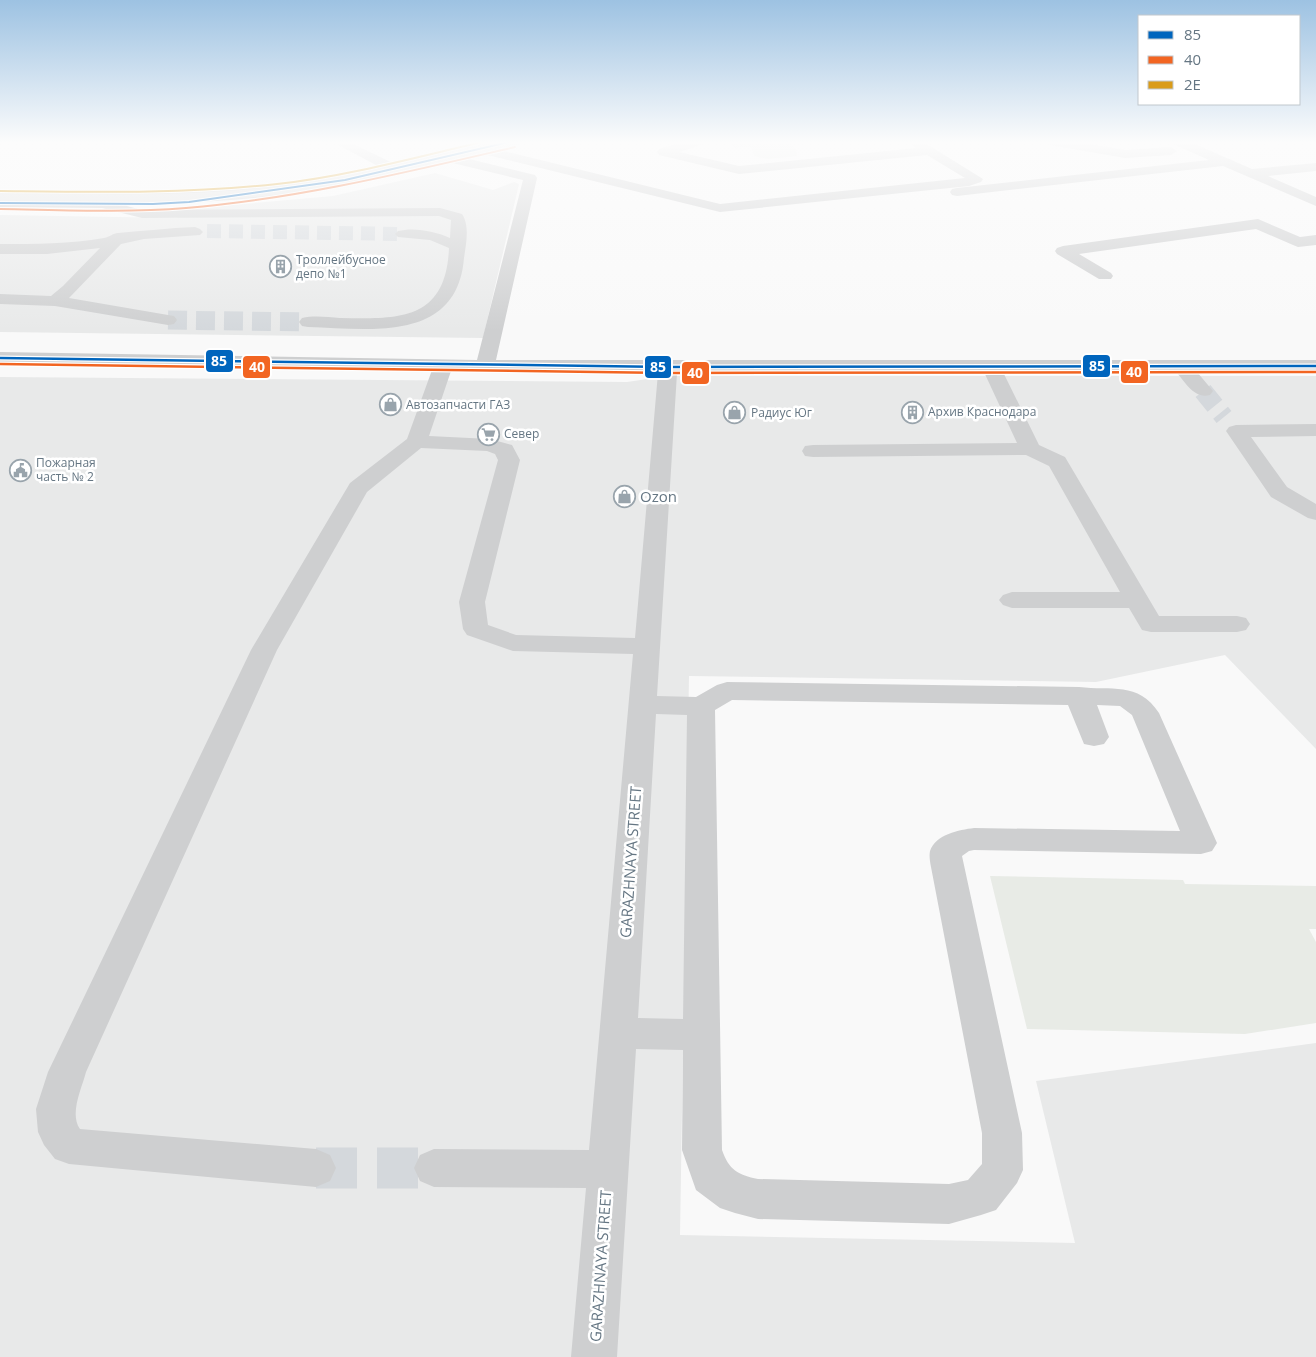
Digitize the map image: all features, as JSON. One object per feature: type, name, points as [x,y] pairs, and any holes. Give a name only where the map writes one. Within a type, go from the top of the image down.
[{"type":"street","points":[[106,204],[148,209],[440,212],[457,216],[460,222],[457,264],[449,288],[433,310],[412,318],[390,323],[308,322]]},
{"type":"street","points":[[55,301],[69,290],[148,209],[175,204]]},
{"type":"street","points":[[486,366],[528,204]]},
{"type":"street","points":[[705,204],[720,208],[755,204]]},
{"type":"street","points":[[1105,276],[1063,251],[1258,224],[1298,242],[1316,240]]},
{"type":"street","points":[[0,249],[47,249],[116,240],[144,234],[207,231]]},
{"type":"street","points":[[403,234],[433,236],[457,246]]},
{"type":"street","points":[[0,299],[55,301],[168,320]]},
{"type":"street","points":[[0,358],[486,366],[1316,366]]},
{"type":"street","points":[[316,1168],[69,1146],[58,1132],[56,1109],[68,1072],[264,650],[358,488],[416,442],[444,365]]},
{"type":"street","name":"GARAZHNAYA STREET","points":[[594,1357],[668,367]]},
{"type":"street","points":[[991,367],[1030,449]]},
{"type":"street","points":[[1182,367],[1203,391]]},
{"type":"street","points":[[1316,430],[1230,424],[1279,492],[1316,513]]},
{"type":"street","points":[[416,442],[490,445],[504,450],[509,460],[472,602],[476,629],[513,643],[648,646]]},
{"type":"street","points":[[813,451],[1030,449],[1057,462],[1151,624],[1237,624]]},
{"type":"street","points":[[1012,600],[1137,600]]},
{"type":"street","points":[[643,706],[702,706],[727,690],[1121,698],[1139,704],[1145,712],[1201,843],[974,839],[960,842],[946,852],[947,867],[1002,1133],[1002,1170],[981,1196],[949,1204],[758,1199],[735,1194],[711,1177],[702,1150],[702,706]]},
{"type":"street","points":[[1079,696],[1094,737]]},
{"type":"street","points":[[618,1033],[702,1036]]},
{"type":"street","points":[[434,1168],[609,1169]]},
{"type":"shaded area","name":"Троллейбусное депо №1","points":[[240,204],[514,204],[483,338],[0,332],[0,215],[177,218],[188,209]]},
{"type":"shaded area","points":[[668,376],[1316,376],[1316,749],[1225,655],[1096,682],[689,676],[680,1235],[1075,1243],[1036,1081],[1316,1043],[1316,1357],[0,1357],[0,377],[627,382]]},
{"type":"shaded area","points":[[990,876],[1183,880],[1185,884],[1316,886],[1316,929],[1309,929],[1316,942],[1316,1023],[1245,1034],[1027,1029]]},
{"type":"tunnel","points":[[207,231],[403,234]]},
{"type":"tunnel","points":[[168,320],[308,322]]},
{"type":"tunnel","points":[[1203,391],[1224,417]]},
{"type":"tunnel","points":[[316,1168],[434,1168]]},
{"type":"transit line","name":"40","points":[[0,209],[142,211],[227,204]]},
{"type":"transit line","name":"85","points":[[0,358],[668,367],[1316,366]]},
{"type":"transit line","name":"40","points":[[0,364],[668,373],[1316,372]]},
{"type":"place","name":"Троллейбусное депо №1","points":[[280,267]]},
{"type":"place","name":"Автозапчасти ГАЗ","points":[[390,405]]},
{"type":"place","name":"Архив Краснодара","points":[[912,412]]},
{"type":"place","name":"Радиус Юг","points":[[735,413]]},
{"type":"place","name":"Север","points":[[488,434]]},
{"type":"place","name":"Пожарная часть № 2","points":[[20,470]]},
{"type":"place","name":"Ozon","points":[[624,497]]}]
